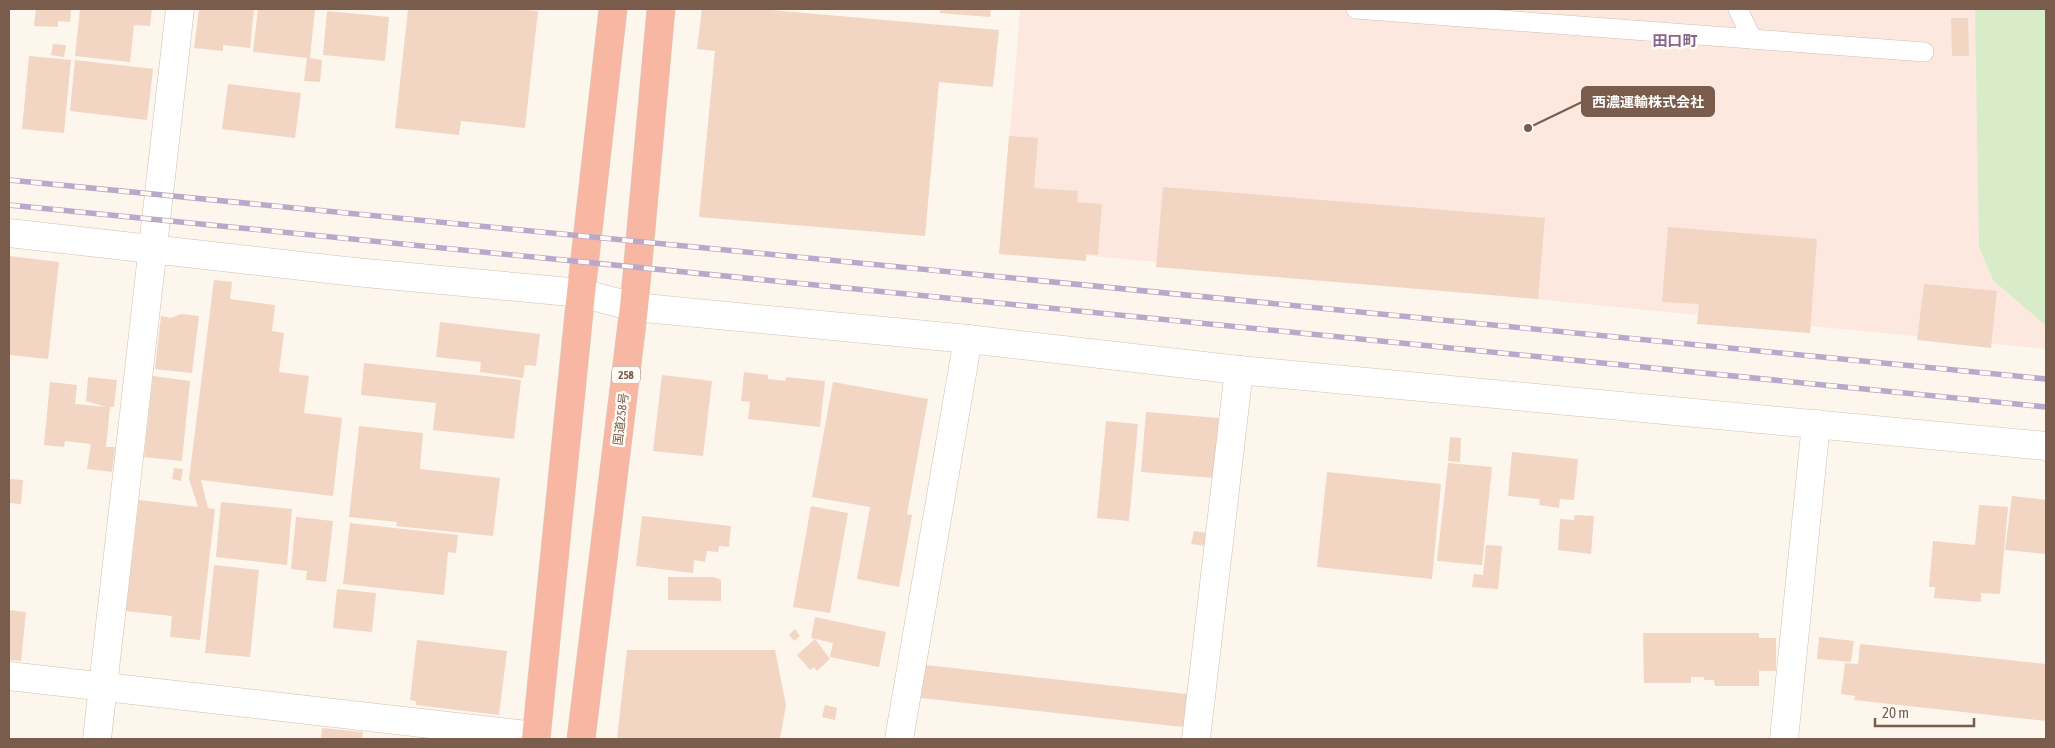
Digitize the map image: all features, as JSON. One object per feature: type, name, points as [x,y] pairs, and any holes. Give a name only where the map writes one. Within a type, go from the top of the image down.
[{"type":"highway","points":[[536,738],[581,293],[613,9]]},
{"type":"highway","name":"国道258号","points":[[581,739],[634,307],[661,9]]},
{"type":"street","points":[[97,739],[180,9]]},
{"type":"street","points":[[9,232],[355,272],[581,293],[634,307],[968,339],[1239,370],[2046,446]]},
{"type":"street","points":[[899,739],[968,339]]},
{"type":"street","points":[[1196,739],[1239,370]]},
{"type":"street","points":[[1784,739],[1816,424]]},
{"type":"street","points":[[9,676],[536,738]]},
{"type":"lane","points":[[1356,9],[1491,14],[1752,39],[1924,52]]},
{"type":"lane","points":[[1738,9],[1752,39]]},
{"type":"shaded area","points":[[1020,9],[2046,9],[2046,349],[1001,247]]},
{"type":"green space","points":[[1975,9],[2046,9],[2046,326],[1993,280],[1979,247]]},
{"type":"building","points":[[36,9],[71,9],[70,22],[58,21],[58,27],[34,26]]},
{"type":"building","points":[[80,9],[152,9],[150,26],[134,25],[130,62],[75,56]]},
{"type":"building","points":[[199,9],[254,9],[250,48],[223,45],[223,51],[194,48]]},
{"type":"building","points":[[258,9],[315,9],[310,58],[322,60],[320,82],[304,81],[307,58],[253,52]]},
{"type":"building","points":[[408,9],[517,9],[538,11],[525,128],[461,121],[459,135],[395,128]]},
{"type":"building","points":[[702,9],[760,9],[999,30],[993,87],[939,82],[925,236],[699,217],[715,51],[697,49]]},
{"type":"building","points":[[940,9],[991,9],[990,17],[940,13]]},
{"type":"building","points":[[327,11],[389,17],[385,61],[323,55]]},
{"type":"building","points":[[1951,18],[1968,18],[1969,56],[1952,56]]},
{"type":"building","points":[[53,44],[66,45],[64,57],[51,55]]},
{"type":"building","points":[[29,56],[71,60],[64,133],[22,129]]},
{"type":"building","points":[[75,60],[153,69],[147,120],[70,111]]},
{"type":"building","points":[[228,84],[301,93],[295,138],[222,129]]},
{"type":"building","points":[[1009,136],[1038,138],[1034,188],[1078,191],[1077,202],[1102,204],[1098,255],[1086,254],[1086,261],[999,254]]},
{"type":"building","points":[[1163,187],[1545,218],[1538,299],[1156,267]]},
{"type":"building","points":[[1668,227],[1817,239],[1810,333],[1697,324],[1699,304],[1662,302]]},
{"type":"building","points":[[9,256],[59,262],[48,359],[9,355]]},
{"type":"building","points":[[214,280],[232,282],[230,299],[275,305],[272,331],[284,333],[279,372],[309,376],[304,413],[342,418],[333,496],[201,480],[208,508],[215,509],[200,640],[170,637],[172,616],[126,611],[139,500],[198,507],[189,479]]},
{"type":"building","points":[[1924,284],[1997,291],[1991,348],[1917,340]]},
{"type":"building","points":[[181,314],[199,316],[192,373],[155,369],[161,316],[171,318]]},
{"type":"building","points":[[440,322],[540,334],[536,366],[525,365],[523,378],[480,372],[481,362],[436,357]]},
{"type":"building","points":[[364,363],[521,380],[514,439],[433,430],[436,403],[361,395]]},
{"type":"building","points":[[744,372],[768,375],[768,379],[785,381],[786,377],[825,381],[820,427],[748,419],[750,402],[741,401]]},
{"type":"building","points":[[662,375],[712,381],[703,456],[653,451]]},
{"type":"building","points":[[153,376],[190,381],[182,461],[144,457]]},
{"type":"building","points":[[88,377],[117,380],[114,407],[110,407],[106,447],[115,447],[112,472],[87,469],[91,444],[65,441],[64,447],[44,445],[50,382],[77,385],[75,404],[106,407],[86,401]]},
{"type":"building","points":[[833,382],[928,399],[907,514],[912,515],[899,587],[857,579],[870,507],[812,497]]},
{"type":"building","points":[[1146,412],[1219,418],[1214,478],[1141,472]]},
{"type":"building","points":[[1106,421],[1138,424],[1129,521],[1097,518]]},
{"type":"building","points":[[359,426],[423,433],[420,469],[500,478],[493,536],[396,526],[397,522],[349,517]]},
{"type":"building","points":[[1450,437],[1461,438],[1460,462],[1448,461]]},
{"type":"building","points":[[1512,452],[1578,459],[1574,500],[1560,499],[1559,508],[1539,505],[1540,499],[1508,496]]},
{"type":"building","points":[[1448,463],[1492,467],[1482,565],[1437,561]]},
{"type":"building","points":[[174,468],[183,469],[181,481],[172,479]]},
{"type":"building","points":[[1327,472],[1441,484],[1432,579],[1317,567]]},
{"type":"building","points":[[9,479],[23,480],[21,504],[9,503]]},
{"type":"building","points":[[2012,496],[2046,500],[2046,554],[2005,550]]},
{"type":"building","points":[[221,502],[292,509],[287,565],[216,557]]},
{"type":"building","points":[[1979,505],[2008,507],[2000,594],[1981,593],[1981,602],[1934,598],[1935,587],[1929,587],[1933,541],[1975,545]]},
{"type":"building","points":[[811,506],[848,513],[830,613],[793,607]]},
{"type":"building","points":[[1575,515],[1594,516],[1591,554],[1558,550],[1560,519],[1574,520]]},
{"type":"building","points":[[642,516],[731,526],[729,547],[719,546],[718,552],[707,551],[705,562],[694,560],[693,573],[636,566]]},
{"type":"building","points":[[296,517],[333,521],[326,582],[306,580],[307,571],[291,569]]},
{"type":"building","points":[[350,523],[458,535],[456,553],[448,552],[444,595],[343,584]]},
{"type":"building","points":[[1194,531],[1207,533],[1205,546],[1191,544]]},
{"type":"building","points":[[1486,545],[1502,546],[1498,589],[1472,587],[1474,574],[1483,575]]},
{"type":"building","points":[[214,565],[259,570],[250,657],[205,653]]},
{"type":"building","points":[[668,577],[714,577],[721,580],[721,601],[668,600]]},
{"type":"building","points":[[337,589],[376,593],[372,632],[333,628]]},
{"type":"building","points":[[9,610],[26,612],[21,661],[9,660]]},
{"type":"building","points":[[815,617],[886,632],[879,667],[830,657],[833,643],[811,638]]},
{"type":"building","points":[[795,629],[800,636],[794,641],[789,635]]},
{"type":"building","points":[[1643,633],[1759,633],[1759,638],[1776,638],[1776,671],[1759,671],[1759,686],[1715,686],[1714,680],[1704,680],[1704,677],[1691,677],[1691,683],[1644,683]]},
{"type":"building","points":[[1819,637],[1854,641],[1851,662],[1817,659]]},
{"type":"building","points":[[815,639],[830,659],[817,671],[814,667],[810,670],[797,655]]},
{"type":"building","points":[[417,640],[507,651],[499,715],[416,705],[416,701],[410,700]]},
{"type":"building","points":[[1860,644],[2046,664],[2046,721],[1854,700],[1855,696],[1841,694],[1845,663],[1858,664]]},
{"type":"building","points":[[627,650],[775,650],[786,705],[780,739],[617,739]]},
{"type":"building","points":[[925,665],[1187,694],[1183,727],[921,698]]},
{"type":"building","points":[[825,705],[837,708],[835,720],[822,717]]},
{"type":"building","points":[[322,728],[363,732],[362,739],[321,739]]},
{"type":"railway","points":[[9,180],[2046,379]]},
{"type":"railway","points":[[9,205],[2046,407]]},
{"type":"place","name":"西濃運輸株式会社","points":[[1528,128]]},
{"type":"district","name":"田口町","points":[[1675,41]]}]
